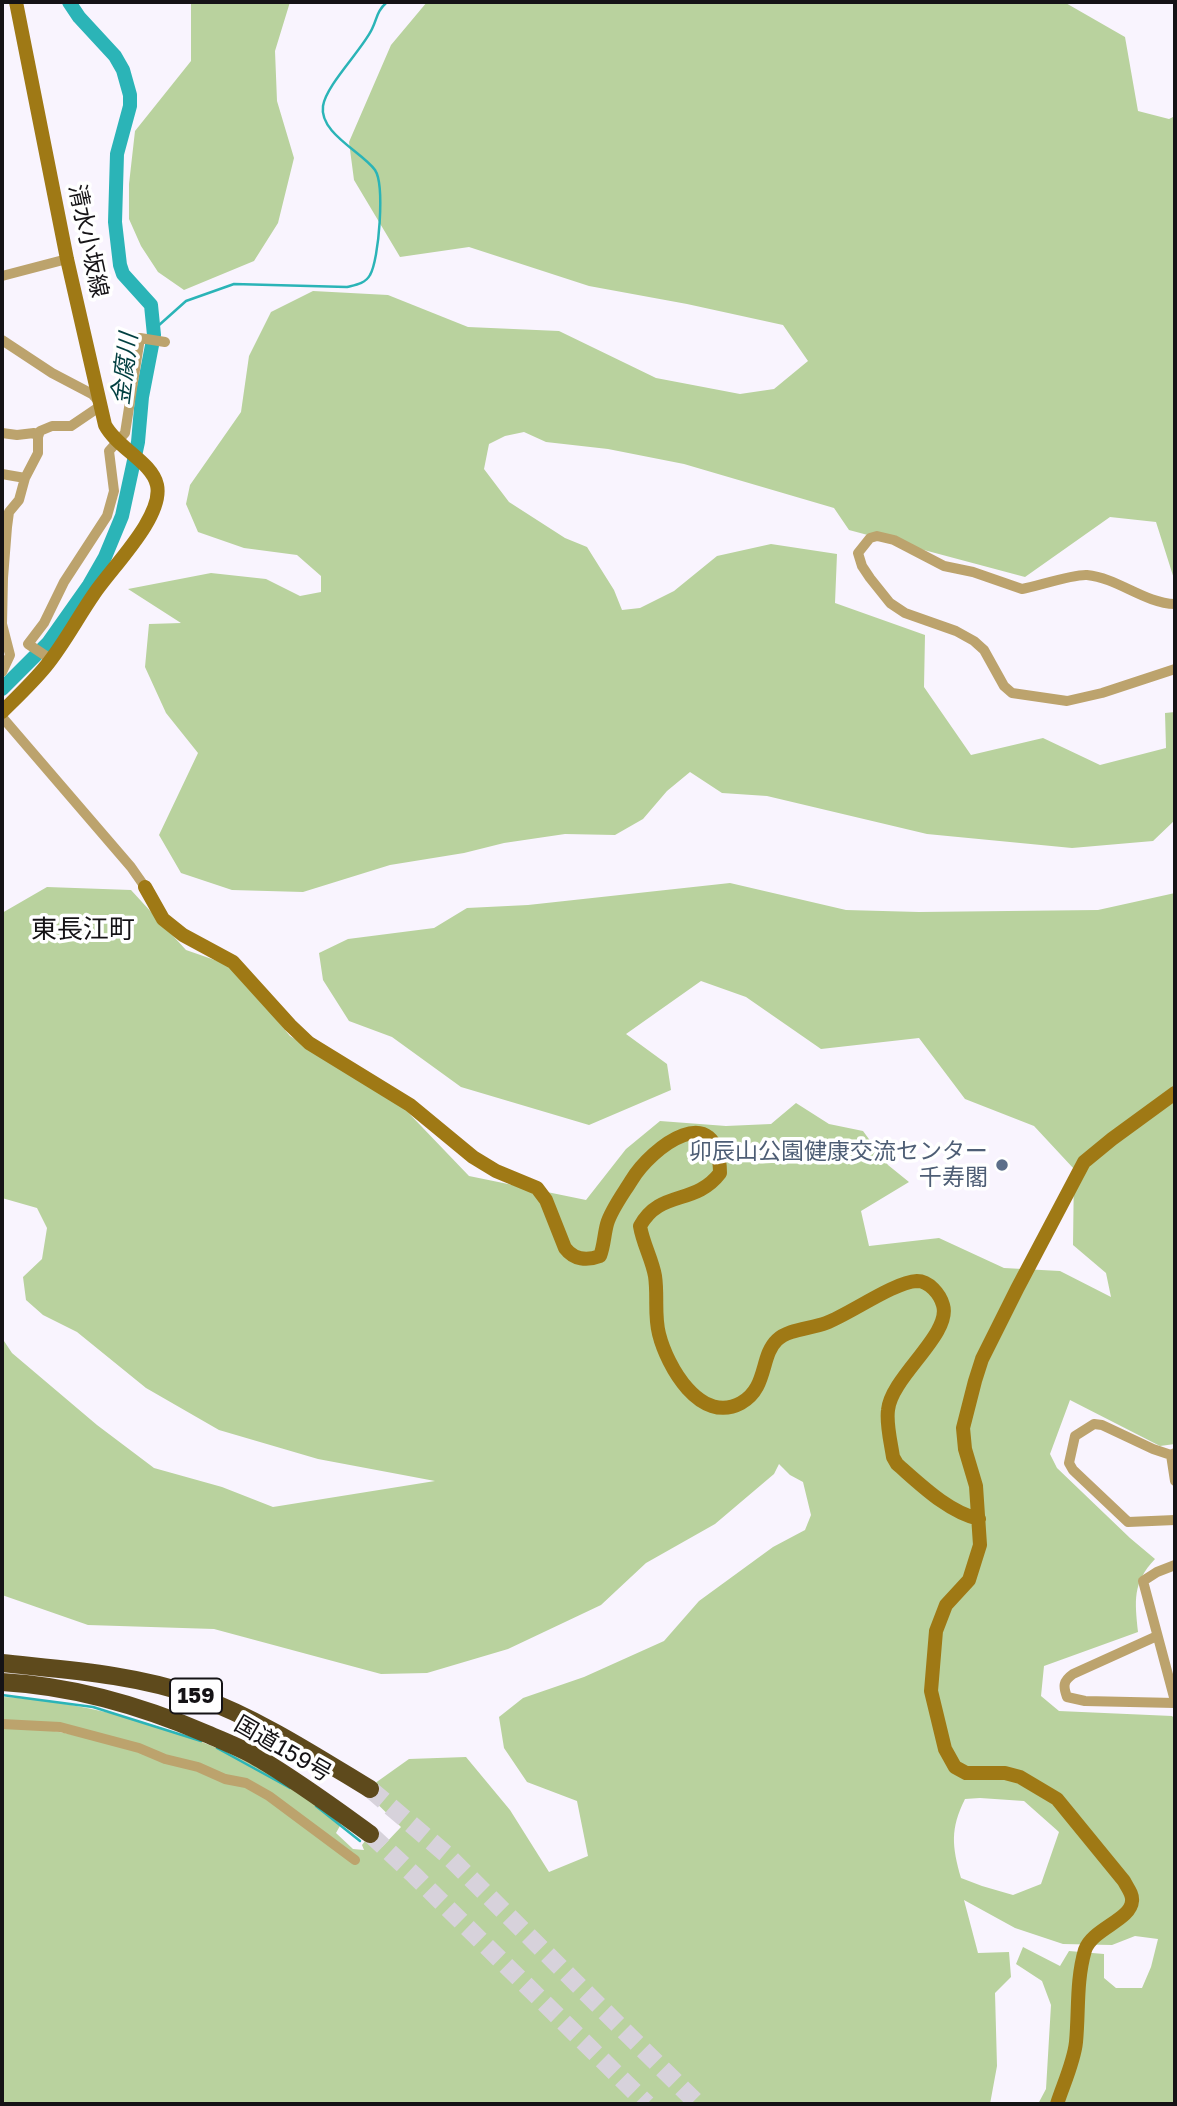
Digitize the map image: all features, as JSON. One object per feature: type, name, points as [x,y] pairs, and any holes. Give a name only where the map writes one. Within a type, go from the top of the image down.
[{"type":"highway","name":"国道159号","points":[[2,1663],[109,1675],[195,1696],[245,1716],[295,1743],[370,1790]]},
{"type":"highway","name":"国道159号","points":[[3,1683],[88,1695],[177,1721],[257,1757],[312,1791],[370,1834]]},
{"type":"street","name":"清水小坂線","points":[[2,714],[49,661],[96,591],[136,542],[151,514],[157,485],[145,466],[118,444],[105,425],[67,259],[16,2]]},
{"type":"street","points":[[2,276],[67,259]]},
{"type":"street","points":[[49,661],[28,644],[44,623],[64,582],[107,516],[114,491],[109,451],[125,433],[140,338],[165,342]]},
{"type":"street","points":[[2,340],[52,373],[92,394],[102,405],[71,426],[52,426],[40,431],[38,453],[25,478],[19,500],[9,512],[2,624],[10,655],[2,672]]},
{"type":"street","points":[[2,433],[34,433],[38,437]]},
{"type":"street","points":[[2,474],[25,478]]},
{"type":"street","points":[[1175,604],[1168,604],[1127,587],[1085,575],[1022,589],[1012,588],[973,572],[944,566],[894,540],[877,536],[865,542],[858,553],[866,572],[890,603],[905,613],[956,631],[974,641],[984,650],[1003,686],[1012,694],[1067,701],[1175,670]]},
{"type":"street","points":[[2,714],[131,867],[163,919],[183,935],[233,962],[309,1043],[410,1105],[473,1157],[496,1171],[537,1188],[546,1200],[569,1254],[590,1260],[600,1256],[607,1224],[632,1178],[652,1156],[680,1136],[700,1133],[708,1135],[715,1142],[720,1154],[720,1172],[704,1189],[654,1207],[640,1226],[655,1279],[655,1310],[659,1335],[675,1373],[690,1393],[702,1401],[723,1408],[740,1403],[756,1390],[773,1344],[783,1335],[827,1323],[891,1290],[917,1281],[926,1284],[939,1296],[944,1307],[943,1316],[941,1324],[893,1394],[887,1410],[892,1457],[942,1500],[965,1516],[979,1518]]},
{"type":"street","points":[[1057,2104],[1076,2044],[1076,2001],[1086,1947],[1095,1935],[1129,1910],[1132,1901],[1124,1881],[1057,1800],[1020,1777],[1004,1773],[966,1773],[955,1767],[945,1749],[931,1691],[933,1653],[936,1631],[946,1605],[969,1580],[980,1545],[976,1486],[965,1449],[963,1428],[982,1359],[1084,1161],[1175,1093]]},
{"type":"street","points":[[1175,1481],[1173,1454],[1153,1449],[1102,1425],[1094,1424],[1075,1436],[1069,1463],[1073,1470],[1128,1522],[1175,1520]]},
{"type":"street","points":[[1157,1636],[1073,1674],[1066,1679],[1063,1686],[1067,1697],[1085,1701],[1175,1702],[1143,1581],[1175,1565]]},
{"type":"street","points":[[2,1724],[60,1727],[139,1748],[165,1759],[198,1767],[225,1779],[246,1783],[355,1860]]},
{"type":"green space","points":[[191,2],[290,2],[275,51],[277,101],[294,158],[278,223],[254,261],[184,290],[158,272],[141,246],[129,219],[129,184],[135,131],[191,61]]},
{"type":"green space","points":[[427,2],[1064,2],[1125,37],[1138,111],[1169,119],[1175,116],[1175,582],[1156,522],[1110,517],[1025,577],[849,530],[834,508],[684,464],[608,449],[546,442],[524,432],[505,436],[489,444],[484,469],[509,502],[565,538],[587,547],[614,590],[622,610],[640,608],[674,591],[717,556],[771,544],[837,554],[835,603],[925,635],[924,687],[971,755],[1043,738],[1100,765],[1166,748],[1165,713],[1175,712],[1175,820],[1153,841],[1072,848],[927,834],[767,796],[722,793],[690,772],[667,791],[643,819],[615,835],[565,834],[504,843],[464,853],[390,865],[303,892],[232,890],[181,873],[159,835],[198,753],[166,713],[145,667],[149,624],[181,623],[128,589],[211,573],[266,579],[300,596],[321,592],[321,576],[297,555],[244,548],[198,532],[186,504],[190,485],[241,412],[249,356],[271,312],[313,291],[388,295],[468,327],[559,331],[656,378],[740,394],[774,389],[808,361],[783,325],[589,286],[469,247],[400,257],[354,180],[349,142],[391,45]]},
{"type":"green space","points":[[730,883],[846,910],[919,912],[1098,910],[1175,893],[1175,1444],[1160,1446],[1070,1400],[1050,1454],[1057,1468],[1155,1559],[1139,1584],[1136,1611],[1138,1632],[1044,1666],[1041,1696],[1059,1711],[1172,1716],[1175,1719],[1175,2104],[1038,2104],[1046,2089],[1051,2005],[1042,1981],[1016,1964],[1023,1947],[1060,1966],[1069,1951],[1104,1954],[1104,1978],[1116,1988],[1142,1988],[1158,1939],[1135,1936],[1112,1945],[1063,1944],[1015,1928],[964,1900],[978,1953],[1009,1952],[1011,1977],[995,1993],[997,2066],[990,2104],[2,2104],[2,1727],[44,1729],[95,1739],[261,1789],[81,1731],[2,1721],[2,1697],[106,1712],[215,1747],[276,1778],[341,1824],[336,1833],[353,1849],[364,1850],[362,1845],[365,1841],[382,1847],[401,1827],[364,1791],[409,1759],[466,1757],[510,1810],[549,1872],[588,1856],[577,1801],[527,1782],[504,1748],[499,1717],[523,1698],[584,1677],[664,1641],[699,1601],[773,1547],[805,1530],[811,1515],[803,1482],[790,1475],[779,1464],[774,1474],[715,1524],[646,1563],[601,1605],[508,1649],[427,1673],[381,1674],[214,1629],[88,1625],[2,1595],[2,1338],[12,1353],[97,1425],[154,1468],[222,1487],[273,1507],[435,1481],[318,1459],[219,1430],[146,1388],[77,1332],[43,1315],[26,1300],[23,1277],[42,1259],[47,1228],[37,1208],[2,1198],[2,913],[47,887],[131,890],[186,950],[232,966],[290,1036],[399,1103],[469,1176],[586,1200],[626,1149],[660,1121],[726,1126],[771,1124],[796,1103],[829,1124],[863,1131],[888,1165],[909,1182],[861,1211],[869,1246],[939,1238],[1004,1268],[1060,1271],[1111,1297],[1106,1273],[1073,1245],[1074,1169],[1034,1126],[965,1099],[919,1038],[821,1049],[746,997],[701,981],[626,1034],[667,1064],[671,1090],[589,1125],[461,1087],[392,1037],[349,1021],[323,980],[319,953],[348,939],[434,928],[467,908],[528,905]],"holes":[[[965,1799],[1024,1801],[1059,1832],[1041,1884],[1013,1895],[961,1878],[954,1838]]]},
{"type":"waterway","name":"金腐川","points":[[2,689],[48,643],[89,585],[105,557],[122,516],[138,442],[142,397],[154,335],[151,305],[123,274],[115,222],[117,154],[130,106],[130,95],[123,70],[115,56],[79,17],[69,2]]},
{"type":"waterway","points":[[154,322],[158,326],[186,301],[234,284],[347,287],[360,284],[368,278],[373,267],[378,239],[378,178],[369,163],[334,133],[324,116],[323,106],[337,78],[367,37],[387,2]]},
{"type":"waterway","points":[[2,1695],[93,1707],[201,1741]]},
{"type":"waterway","points":[[217,1748],[290,1788]]},
{"type":"waterway","points":[[316,1806],[360,1841]]},
{"type":"tunnel","points":[[370,1789],[446,1854],[698,2104]]},
{"type":"tunnel","points":[[370,1834],[647,2104]]},
{"type":"place","name":"卯辰山公園健康交流センター 千寿閣","points":[[1002,1165]]},
{"type":"district","name":"東長江町","points":[[83,930]]}]
